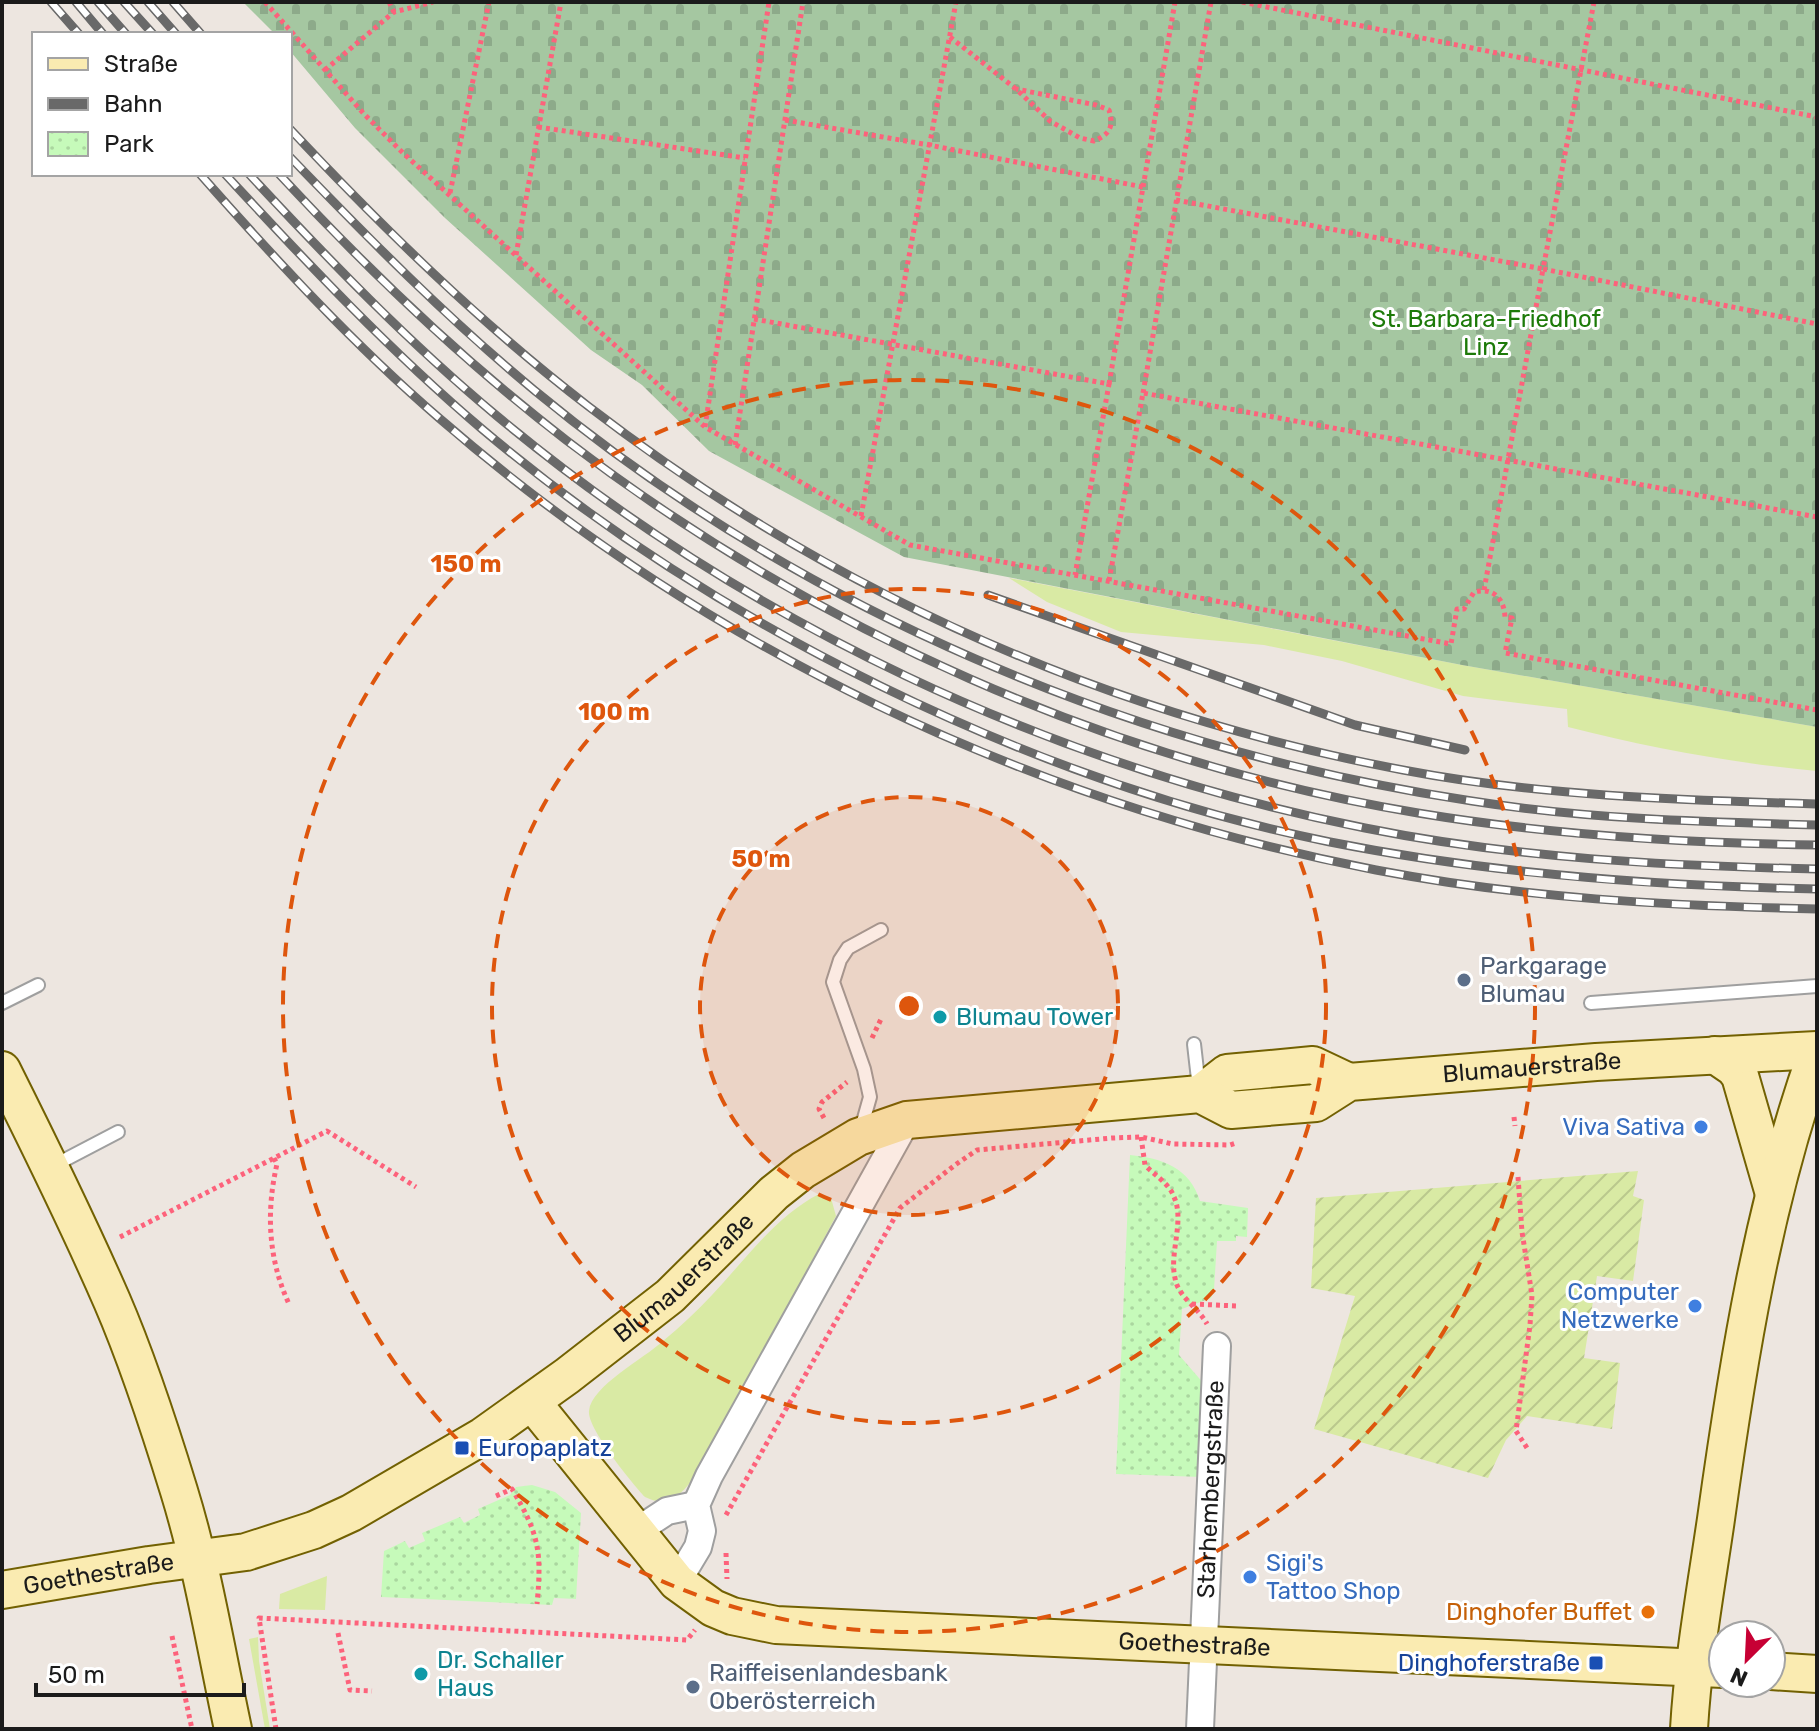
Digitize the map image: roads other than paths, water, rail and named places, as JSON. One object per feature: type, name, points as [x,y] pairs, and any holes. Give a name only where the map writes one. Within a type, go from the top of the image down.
[{"type":"main road","name":"Blumauerstraße","points":[[197,1558],[246,1552],[314,1530],[351,1513],[483,1436],[670,1296],[774,1193],[812,1164],[858,1137],[907,1120],[1200,1094],[1227,1073],[1313,1065],[1349,1082],[1715,1055],[1817,1051]]},
{"type":"main road","points":[[1713,1619],[1734,1391],[1747,1317],[1774,1194],[1817,1051]]},
{"type":"main road","points":[[1715,1055],[1740,1076],[1774,1194]]},
{"type":"main road","points":[[2,1070],[113,1305],[179,1492],[197,1558],[233,1729]]},
{"type":"main road","name":"Goethestraße","points":[[532,1402],[677,1582],[713,1608],[732,1616],[776,1625],[1707,1668]]},
{"type":"main road","name":"Goethestraße","points":[[2,1590],[197,1558]]},
{"type":"main road","points":[[1787,1672],[1817,1674]]},
{"type":"main road","points":[[1689,1729],[1707,1674]]},
{"type":"street","points":[[677,1582],[692,1562],[702,1531],[696,1505],[907,1120]]},
{"type":"street","name":"Starhembergstraße","points":[[1200,1729],[1217,1346]]},
{"type":"street","points":[[635,1532],[667,1511],[696,1505]]},
{"type":"lane","points":[[858,1137],[870,1097],[864,1069],[833,982],[840,960],[848,948],[881,930]]},
{"type":"lane","points":[[2,1003],[38,985]]},
{"type":"lane","points":[[1591,1003],[1817,986]]},
{"type":"lane","points":[[1194,1044],[1200,1094]]},
{"type":"lane","points":[[50,1167],[118,1132]]},
{"type":"railway","points":[[51,2],[77,32]]},
{"type":"railway","points":[[76,2],[101,32]]},
{"type":"railway","points":[[98,2],[124,32]]},
{"type":"railway","points":[[124,2],[151,32]]},
{"type":"railway","points":[[148,2],[174,32]]},
{"type":"railway","points":[[173,2],[199,32]]},
{"type":"railway","points":[[292,131],[433,274],[509,342],[588,406],[680,473],[775,533],[873,588],[974,636],[1077,679],[1183,715],[1292,746],[1403,770],[1557,791],[1817,804]]},
{"type":"railway","points":[[292,159],[470,335],[534,390],[637,469],[745,540],[858,603],[975,659],[1096,707],[1219,746],[1345,778],[1472,801],[1558,812],[1687,821],[1817,825]]},
{"type":"railway","points":[[202,176],[286,269],[376,361],[439,418],[541,501],[649,576],[761,645],[878,706],[998,759],[1122,804],[1248,841],[1376,870],[1431,880],[1596,899],[1817,909]]},
{"type":"railway","points":[[227,176],[318,273],[415,369],[482,429],[573,501],[671,568],[774,630],[882,686],[992,737],[1105,780],[1218,815],[1330,842],[1451,862],[1572,876],[1694,885],[1817,889]]},
{"type":"railway","points":[[251,176],[432,359],[497,416],[593,491],[693,559],[798,621],[906,676],[1017,725],[1131,766],[1247,801],[1365,828],[1477,847],[1590,859],[1817,869]]},
{"type":"railway","points":[[281,176],[417,313],[527,410],[566,440],[661,508],[760,571],[863,628],[970,679],[1078,723],[1190,760],[1303,790],[1418,813],[1517,827],[1617,836],[1817,845]]},
{"type":"railway","points":[[988,595],[1355,725],[1465,750]]},
{"type":"place","name":"Parkgarage Blumau","points":[[1464,980]]},
{"type":"place","name":"Blumau Tower","points":[[940,1017]]},
{"type":"place","name":"Viva Sativa","points":[[1701,1127]]},
{"type":"place","name":"Computer Netzwerke","points":[[1695,1306]]},
{"type":"place","name":"Europaplatz","points":[[462,1448]]},
{"type":"place","name":"Sigi's Tattoo Shop","points":[[1250,1577]]},
{"type":"place","name":"Dinghofer Buffet","points":[[1648,1612]]},
{"type":"place","name":"Dinghoferstraße","points":[[1596,1663]]},
{"type":"place","name":"Dr. Schaller Haus","points":[[421,1674]]},
{"type":"place","name":"Raiffeisenlandesbank Oberösterreich","points":[[693,1687]]},
{"type":"park label","name":"St. Barbara-Friedhof Linz","points":[[1486,333]]}]
